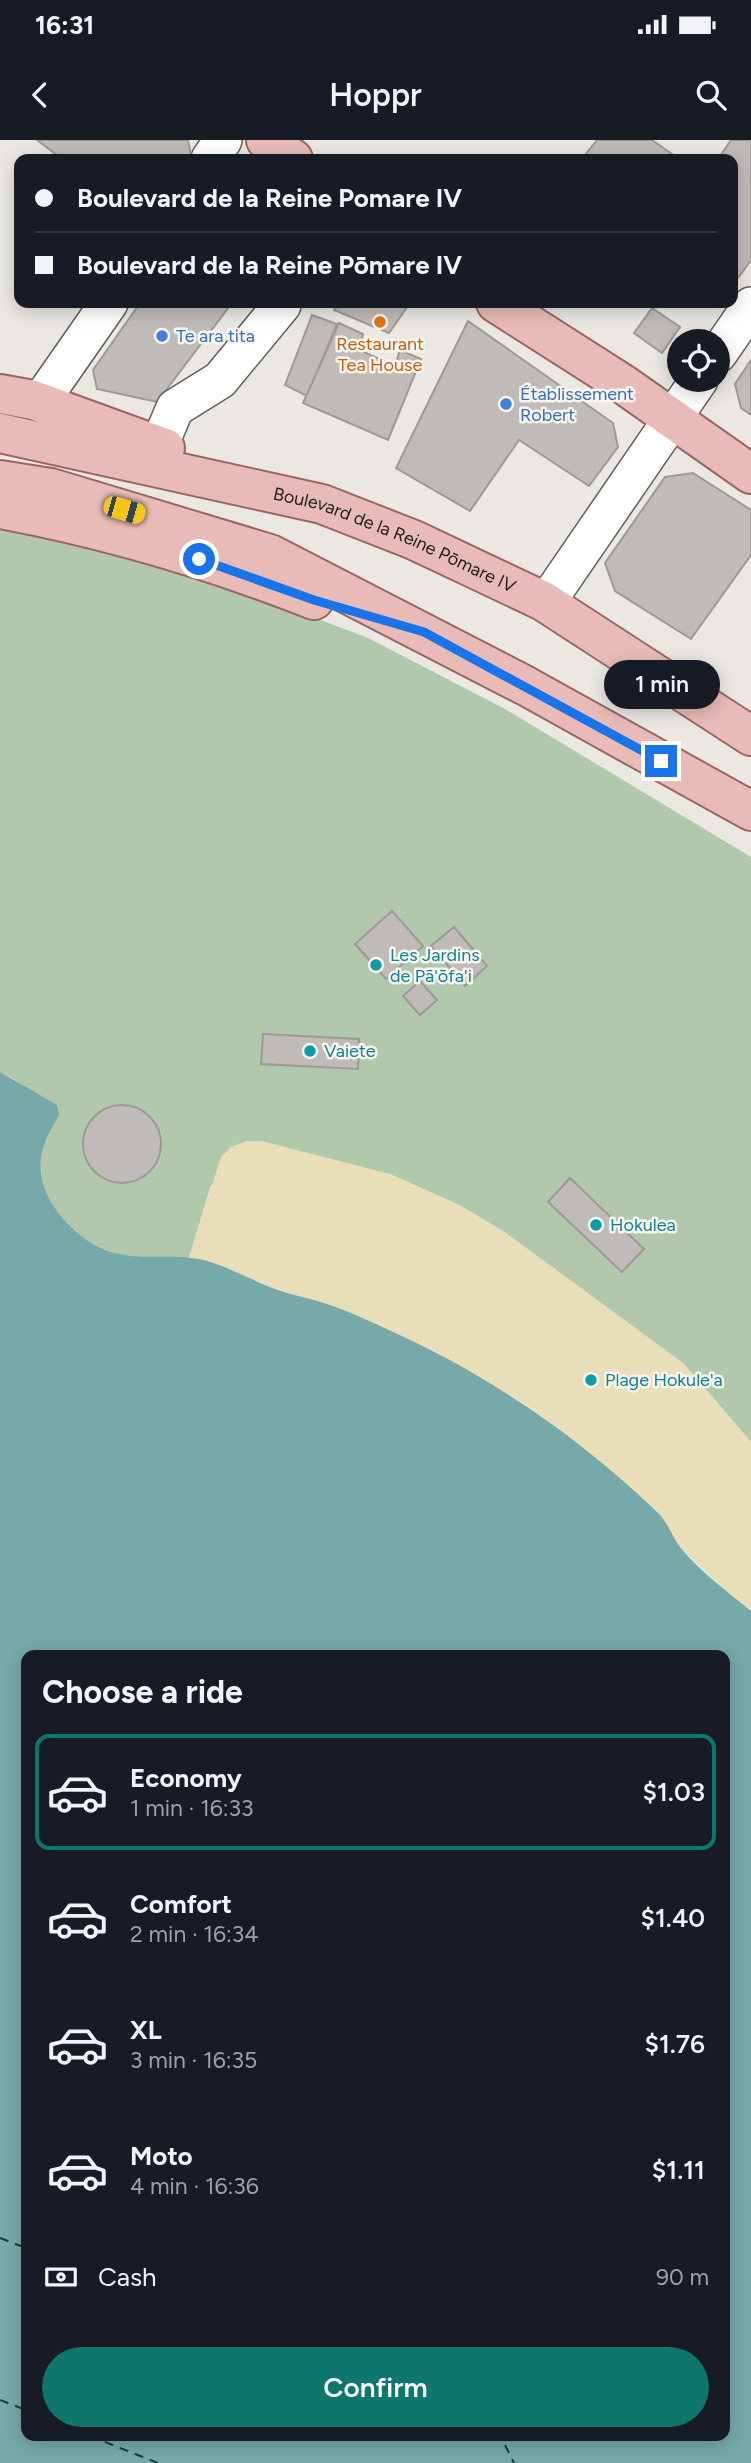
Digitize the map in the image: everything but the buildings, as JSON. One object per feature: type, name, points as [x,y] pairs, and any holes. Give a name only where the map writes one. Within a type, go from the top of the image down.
[{"type":"main road","points":[[266,140],[286,154]]},
{"type":"main road","points":[[504,308],[623,384],[751,474]]},
{"type":"main road","points":[[0,394],[40,402],[322,504]]},
{"type":"main road","name":"Boulevard de la Reine Pōmare IV","points":[[0,433],[322,504],[414,540],[546,603],[751,736]]},
{"type":"main road","points":[[0,481],[51,488],[270,554],[526,686],[751,811]]},
{"type":"main road","points":[[0,509],[84,527],[184,554],[314,600],[424,632]]},
{"type":"street","points":[[730,337],[751,306]]},
{"type":"street","points":[[40,402],[106,308]]},
{"type":"street","points":[[159,446],[175,408],[220,380],[280,308]]},
{"type":"street","points":[[546,603],[690,392]]},
{"type":"green space","name":"Les Jardins de Pā'ōfa'i","points":[[0,525],[32,530],[224,583],[368,638],[505,709],[751,857],[751,1442],[684,1364],[503,1231],[459,1205],[390,1174],[211,1185],[189,1258],[145,1259],[102,1251],[79,1236],[58,1214],[45,1188],[41,1160],[43,1148],[59,1115],[15,1080],[0,1072]]},
{"type":"sand","name":"Plage Hokule'a","points":[[247,1141],[262,1141],[390,1174],[459,1205],[503,1231],[684,1364],[751,1442],[751,1611],[681,1548],[660,1515],[530,1407],[392,1331],[209,1262],[189,1258],[221,1157],[231,1147]]},
{"type":"water","points":[[0,1072],[57,1105],[59,1115],[46,1140],[41,1157],[43,1184],[48,1197],[64,1220],[85,1239],[100,1248],[130,1256],[191,1258],[216,1264],[272,1288],[351,1313],[462,1367],[532,1410],[628,1485],[661,1516],[680,1547],[696,1564],[751,1611],[751,2463],[0,2463]]},
{"type":"ferry route","points":[[0,2238],[21,2246]]},
{"type":"ferry route","points":[[0,2400],[21,2408]]},
{"type":"ferry route","points":[[103,2441],[158,2463]]},
{"type":"ferry route","points":[[503,2441],[514,2463]]},
{"type":"place","name":"Restaurant Tea House","points":[[380,322]]},
{"type":"place","name":"Te ara tita","points":[[162,336]]},
{"type":"place","name":"Établissement Robert","points":[[506,404]]},
{"type":"place","name":"Les Jardins de Pā'ōfa'i","points":[[376,965]]},
{"type":"place","name":"Vaiete","points":[[310,1051]]},
{"type":"place","name":"Hokulea","points":[[596,1225]]},
{"type":"place","name":"Plage Hokule'a","points":[[591,1380]]},
{"type":"route","points":[[199,559],[314,600],[424,632],[661,761]]}]
